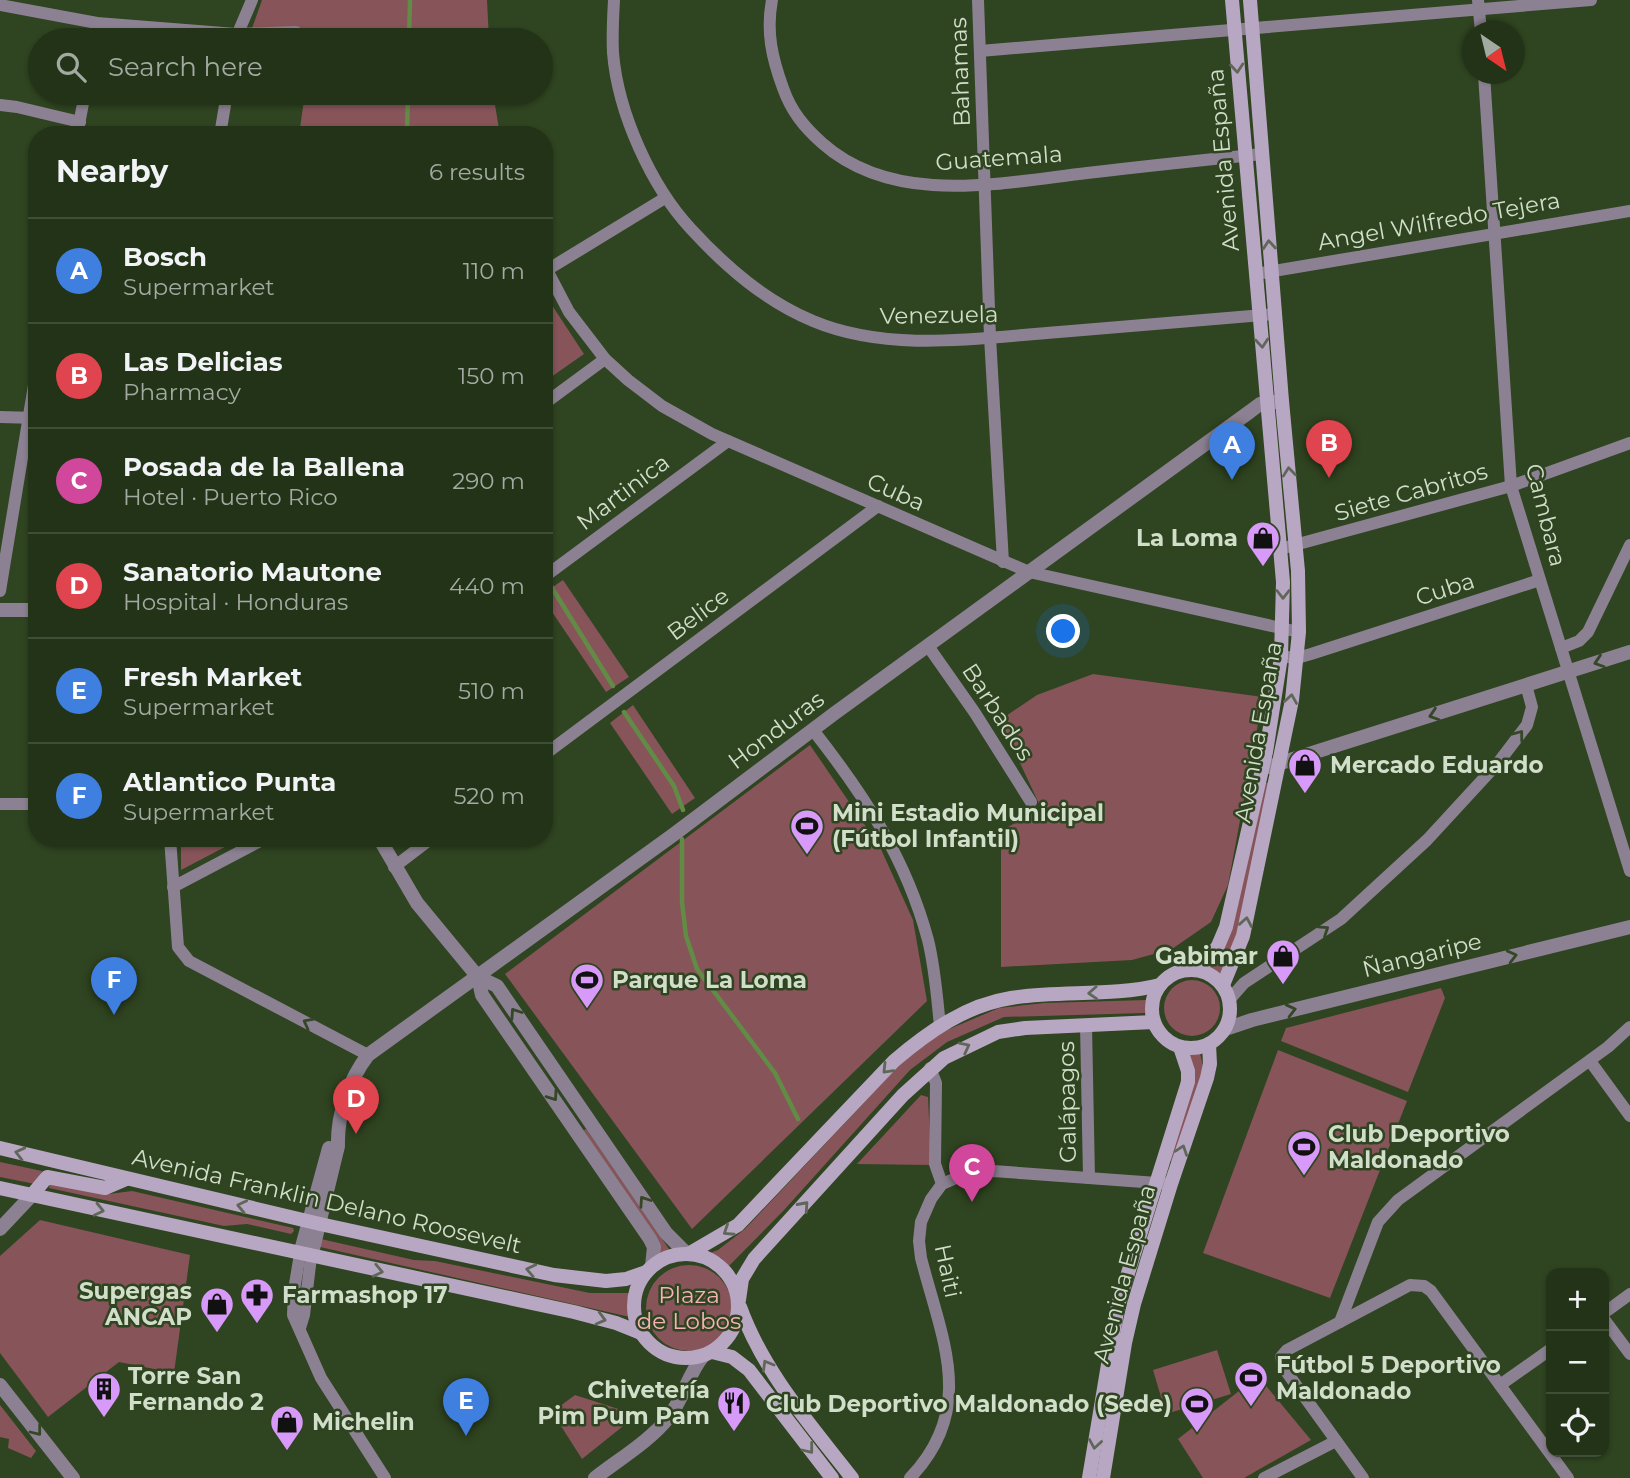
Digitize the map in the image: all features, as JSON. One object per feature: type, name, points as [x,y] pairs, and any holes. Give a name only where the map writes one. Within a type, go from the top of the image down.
[{"type":"main road","name":"Avenida España","points":[[1223,985],[1243,936],[1292,700],[1298,632],[1296,546],[1259,316],[1232,0]]},
{"type":"main road","name":"Avenida España","points":[[1199,970],[1218,946],[1226,927],[1274,712],[1282,657],[1283,582],[1274,402],[1276,314],[1250,0]]},
{"type":"main road","points":[[825,1475],[749,1370],[732,1357],[707,1354],[680,1359],[666,1355],[652,1346],[641,1333],[634,1309],[635,1296],[649,1269],[665,1259],[688,1253],[738,1226],[894,1061],[951,1018],[1011,998],[1136,990],[1160,985],[1178,972],[1199,970],[1210,974],[1223,985],[1230,999],[1231,1012],[1225,1029],[1209,1044],[1190,1048],[1168,1041],[1154,1022],[1152,1002],[1160,985]]},
{"type":"main road","points":[[707,1354],[722,1345],[731,1334],[738,1318],[742,1279],[754,1259],[930,1068],[957,1051],[999,1032],[1025,1028],[1154,1022]]},
{"type":"main road","name":"Avenida España","points":[[1089,1478],[1118,1305],[1163,1184],[1207,1078],[1209,1044]]},
{"type":"main road","name":"Avenida España","points":[[1103,1478],[1125,1343],[1188,1082],[1188,1071],[1180,1046]]},
{"type":"main road","name":"Avenida Franklin Delano Roosevelt","points":[[0,1148],[554,1275],[606,1281],[626,1279],[649,1269]]},
{"type":"main road","points":[[32,1195],[47,1177],[105,1188],[127,1179]]},
{"type":"main road","points":[[0,1188],[574,1312],[641,1333]]},
{"type":"main road","points":[[688,1253],[704,1256],[728,1273],[751,1335],[772,1374],[852,1478]]},
{"type":"street","points":[[240,28],[252,0]]},
{"type":"street","name":"Venezuela","points":[[614,0],[613,55],[617,78],[636,140],[665,198],[718,258],[736,274],[778,303],[814,321],[866,337],[922,340],[1259,316]]},
{"type":"street","name":"Guatemala","points":[[772,0],[771,56],[787,100],[805,128],[832,152],[858,168],[896,180],[936,185],[985,184],[1262,154]]},
{"type":"street","name":"Bahamas","points":[[978,0],[990,337],[1003,562]]},
{"type":"street","points":[[980,51],[1479,5],[1591,0]]},
{"type":"street","points":[[0,5],[20,4],[97,23],[147,28]]},
{"type":"street","points":[[96,28],[97,23]]},
{"type":"street","name":"Cambara","points":[[1485,84],[1511,486],[1630,871]]},
{"type":"street","points":[[78,126],[83,105]]},
{"type":"street","points":[[222,126],[225,105]]},
{"type":"street","points":[[0,106],[17,107],[72,126]]},
{"type":"street","name":"Cuba","points":[[553,266],[665,198]]},
{"type":"street","name":"Angel Wilfredo Tejera","points":[[1256,274],[1630,211]]},
{"type":"street","name":"Cuba","points":[[553,281],[569,312],[605,359],[628,380],[662,406],[728,441],[1029,572],[1298,632]]},
{"type":"street","points":[[1259,316],[1276,314]]},
{"type":"street","points":[[553,397],[605,359]]},
{"type":"street","name":"Honduras","points":[[306,1256],[331,1143],[338,1131],[352,1079],[368,1055],[673,835],[1248,412],[1260,404],[1274,402]]},
{"type":"street","points":[[0,417],[28,418]]},
{"type":"street","points":[[0,592],[28,440]]},
{"type":"street","name":"Martinica","points":[[553,571],[728,441]]},
{"type":"street","name":"Siete Cabritos","points":[[1280,549],[1511,486],[1630,443]]},
{"type":"street","name":"Belice","points":[[553,748],[878,506]]},
{"type":"street","points":[[1561,648],[1579,641],[1588,632],[1630,545]]},
{"type":"street","name":"Cuba","points":[[1282,657],[1297,658],[1540,580]]},
{"type":"street","points":[[0,610],[28,610]]},
{"type":"street","name":"Barbados","points":[[928,646],[975,713],[1031,802]]},
{"type":"street","points":[[1262,769],[1630,652]]},
{"type":"street","points":[[1230,999],[1244,983],[1341,919],[1427,840],[1499,763],[1527,725],[1532,707],[1526,685]]},
{"type":"street","points":[[813,730],[846,771],[889,838],[928,939],[940,1026]]},
{"type":"street","points":[[0,804],[28,804]]},
{"type":"street","points":[[171,847],[178,947],[188,961],[368,1055]]},
{"type":"street","points":[[173,887],[249,847]]},
{"type":"street","points":[[384,847],[416,903],[478,977],[497,986],[666,1233],[688,1253]]},
{"type":"street","points":[[394,867],[420,847]]},
{"type":"street","name":"Ñangaripe","points":[[1225,1029],[1252,1020],[1630,927]]},
{"type":"street","points":[[478,977],[482,995],[650,1239],[654,1247],[649,1269]]},
{"type":"street","name":"Galápagos","points":[[1086,1025],[1089,1178]]},
{"type":"street","points":[[1340,1322],[1378,1222],[1385,1212],[1590,1061],[1630,1027]]},
{"type":"street","points":[[1590,1061],[1630,1116]]},
{"type":"street","points":[[930,1068],[936,1083],[935,1164],[942,1184],[956,1178],[993,1171],[1163,1184]]},
{"type":"street","points":[[574,1127],[587,1118]]},
{"type":"street","name":"Haiti","points":[[909,1478],[927,1460],[942,1430],[948,1404],[950,1371],[919,1241],[921,1222],[931,1199],[942,1184]]},
{"type":"street","points":[[0,1228],[32,1195]]},
{"type":"street","points":[[306,1256],[307,1280],[300,1328],[321,1378],[385,1478]]},
{"type":"street","points":[[1363,1478],[1283,1367],[1281,1357],[1287,1350],[1410,1285],[1424,1286],[1431,1291],[1568,1478]]},
{"type":"street","points":[[1609,1309],[1630,1294]]},
{"type":"street","points":[[1609,1326],[1630,1354]]},
{"type":"street","points":[[1500,1385],[1546,1353]]},
{"type":"street","points":[[595,1478],[667,1419],[680,1400],[688,1377],[707,1354]]},
{"type":"street","points":[[0,1385],[73,1478]]},
{"type":"street","points":[[1264,1478],[1336,1441]]},
{"type":"green space","points":[[262,0],[487,0],[488,28],[252,28]]},
{"type":"green space","points":[[303,105],[495,105],[498,126],[300,126]]},
{"type":"green space","points":[[553,307],[584,354],[553,376]]},
{"type":"green space","points":[[563,580],[629,677],[606,692],[553,613],[553,587]]},
{"type":"green space","points":[[1093,674],[1263,697],[1228,885],[1211,922],[1172,949],[1132,960],[1001,967],[1001,831],[1041,808],[1000,720],[1037,695]]},
{"type":"green space","points":[[633,705],[695,798],[672,814],[610,723]]},
{"type":"green space","name":"Parque La Loma","points":[[810,745],[880,847],[913,920],[927,1001],[692,1229],[505,974]]},
{"type":"green space","points":[[1270,782],[1240,935],[1220,974],[1210,969],[1231,933],[1266,783]]},
{"type":"green space","points":[[181,847],[225,847],[181,870]]},
{"type":"green space","points":[[1187,980],[1197,980],[1212,988],[1218,997],[1218,1019],[1212,1028],[1197,1036],[1187,1036],[1169,1024],[1164,1013],[1164,1003],[1176,985]]},
{"type":"green space","points":[[1441,988],[1445,998],[1408,1092],[1281,1041],[1286,1028]]},
{"type":"green space","points":[[1146,1000],[1145,1013],[1004,1017],[947,1042],[910,1070],[785,1209],[729,1266],[710,1253],[745,1229],[904,1060],[940,1033],[999,1008],[1044,1003]]},
{"type":"green space","points":[[1199,1050],[1203,1065],[1202,1075],[1173,1161],[1169,1160],[1185,1053]]},
{"type":"green space","name":"Club Deportivo Maldonado","points":[[1278,1050],[1407,1101],[1330,1298],[1203,1253]]},
{"type":"green space","points":[[921,1095],[928,1097],[931,1165],[857,1164]]},
{"type":"green space","points":[[585,1129],[671,1252],[661,1255],[657,1242]]},
{"type":"green space","points":[[0,1162],[42,1171],[35,1184],[0,1177]]},
{"type":"green space","points":[[50,1182],[109,1194],[132,1191],[293,1228],[294,1231],[291,1234],[247,1224],[224,1226],[49,1188]]},
{"type":"green space","points":[[40,1220],[190,1255],[174,1373],[119,1362],[48,1417],[0,1353],[0,1256]]},
{"type":"green space","points":[[321,1239],[414,1260],[435,1261],[590,1293],[631,1293],[630,1317],[320,1247]]},
{"type":"green space","name":"Plaza de Lobos","points":[[689,1265],[706,1268],[720,1277],[729,1291],[732,1308],[729,1325],[720,1339],[706,1348],[689,1351],[672,1348],[658,1339],[649,1325],[646,1308],[649,1291],[658,1277],[672,1268]]},
{"type":"green space","points":[[1217,1350],[1231,1394],[1166,1414],[1153,1370]]},
{"type":"green space","name":"Fútbol 5 Deportivo Maldonado","points":[[1258,1376],[1311,1440],[1244,1478],[1203,1478],[1178,1439]]},
{"type":"green space","points":[[575,1395],[637,1415],[582,1459],[552,1412]]},
{"type":"green space","points":[[0,1405],[36,1451],[31,1458],[8,1448],[9,1439],[0,1437]]},
{"type":"waterway","points":[[409,28],[410,0]]},
{"type":"waterway","points":[[407,126],[408,105]]},
{"type":"waterway","points":[[553,589],[613,686]]},
{"type":"waterway","points":[[624,712],[674,786],[683,810]]},
{"type":"waterway","points":[[682,839],[682,902],[686,936],[697,969],[775,1073],[798,1119]]},
{"type":"place","name":"Las Delicias","points":[[1329,478]]},
{"type":"place","name":"Bosch","points":[[1232,480]]},
{"type":"place","name":"La Loma","points":[[1263,568]]},
{"type":"place","name":"Mercado Eduardo","points":[[1305,795]]},
{"type":"place","name":"Mini Estadio Municipal (Fútbol Infantil)","points":[[807,856]]},
{"type":"place","name":"Gabimar","points":[[1283,986]]},
{"type":"place","name":"Parque La Loma","points":[[587,1010]]},
{"type":"place","name":"Atlantico Punta","points":[[114,1015]]},
{"type":"place","name":"Sanatorio Mautone","points":[[356,1134]]},
{"type":"place","name":"Club Deportivo Maldonado","points":[[1304,1177]]},
{"type":"place","name":"Posada de la Ballena","points":[[972,1202]]},
{"type":"place","name":"Farmashop 17","points":[[257,1325]]},
{"type":"place","name":"Supergas ANCAP","points":[[217,1334]]},
{"type":"place","name":"Fútbol 5 Deportivo Maldonado","points":[[1251,1408]]},
{"type":"place","name":"Torre San Fernando 2","points":[[104,1419]]},
{"type":"place","name":"Chivetería Pim Pum Pam","points":[[734,1433]]},
{"type":"place","name":"Club Deportivo Maldonado (Sede)","points":[[1197,1434]]},
{"type":"place","name":"Fresh Market","points":[[466,1436]]},
{"type":"place","name":"Michelin","points":[[287,1452]]}]
